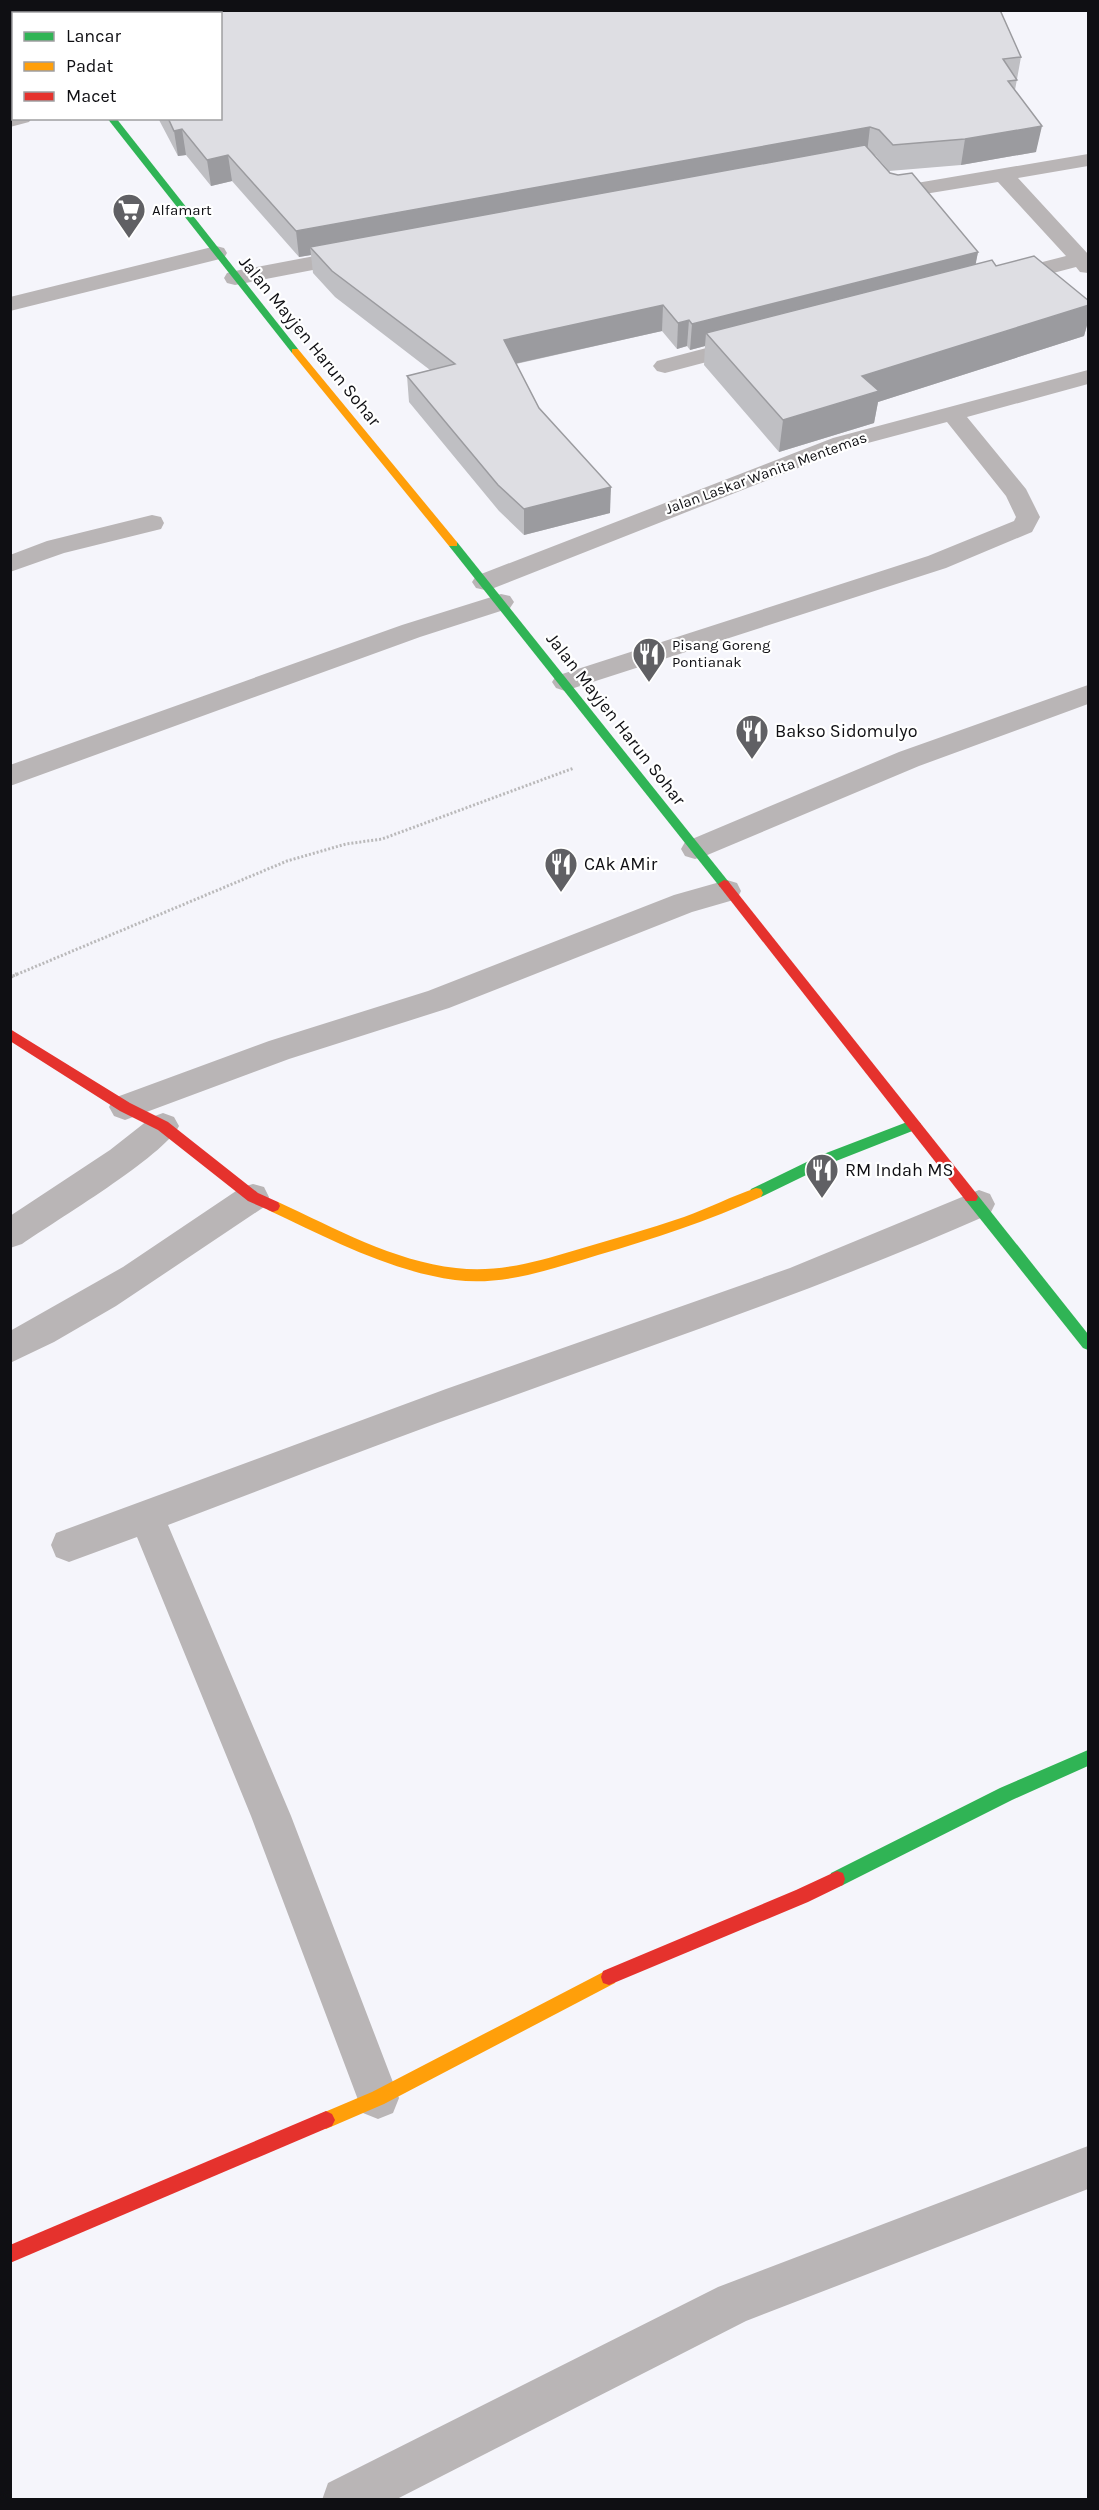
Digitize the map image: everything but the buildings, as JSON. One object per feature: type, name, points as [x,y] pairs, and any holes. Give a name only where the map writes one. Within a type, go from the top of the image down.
[{"type":"main road","name":"Jalan Mayjen Harun Sohar","points":[[113,120],[235,278],[565,682],[727,891],[1089,1344]]},
{"type":"main road","points":[[10,1034],[125,1107],[163,1126],[253,1197],[386,1257],[435,1270],[484,1276],[540,1266],[614,1245],[724,1206],[826,1159],[915,1124]]},
{"type":"main road","points":[[10,2254],[378,2098],[629,1966],[802,1896],[1006,1794],[1089,1758]]},
{"type":"street","points":[[874,169],[894,193],[1089,160]]},
{"type":"street","points":[[1004,175],[1085,263]]},
{"type":"street","points":[[235,278],[376,252]]},
{"type":"street","points":[[10,304],[216,253]]},
{"type":"street","points":[[988,283],[1085,263]]},
{"type":"street","points":[[665,366],[769,339]]},
{"type":"street","name":"Jalan Laskar Wanita Mentemas","points":[[10,776],[370,646],[715,490],[841,443],[1089,377]]},
{"type":"street","points":[[565,682],[937,562],[1023,526],[1028,517],[1017,494],[952,413]]},
{"type":"street","points":[[10,564],[56,547],[152,523]]},
{"type":"street","points":[[695,849],[909,759],[1089,694]]},
{"type":"street","points":[[125,1107],[280,1050],[438,1000],[684,903],[727,891]]},
{"type":"street","points":[[10,1234],[121,1159],[163,1126]]},
{"type":"street","points":[[10,1348],[48,1329],[129,1280],[253,1197]]},
{"type":"street","points":[[69,1545],[457,1400],[806,1277],[901,1240],[979,1204]]},
{"type":"street","points":[[147,1517],[272,1816],[378,2098]]},
{"type":"street","points":[[345,2499],[734,2303],[1089,2168]]},
{"type":"path","points":[[10,977],[287,861],[346,844],[382,839],[620,752]]},
{"type":"traffic: fast","points":[[113,120],[295,351]]},
{"type":"traffic: fast","points":[[453,544],[724,884]]},
{"type":"traffic: fast","points":[[756,1193],[826,1159],[915,1124]]},
{"type":"traffic: fast","points":[[971,1197],[1088,1344]]},
{"type":"traffic: fast","points":[[837,1879],[1006,1794],[1088,1758]]},
{"type":"traffic: slow","points":[[295,351],[453,544]]},
{"type":"traffic: slow","points":[[273,1206],[349,1241],[401,1261],[455,1274],[483,1276],[528,1270],[618,1243],[688,1221],[756,1193]]},
{"type":"traffic: slow","points":[[326,2120],[378,2098],[609,1977]]},
{"type":"traffic: jam","points":[[724,884],[971,1197]]},
{"type":"traffic: jam","points":[[10,1034],[125,1107],[163,1126],[253,1197],[273,1206]]},
{"type":"traffic: jam","points":[[609,1977],[837,1879]]},
{"type":"traffic: jam","points":[[10,2254],[326,2120]]},
{"type":"place","name":"Alfamart","points":[[129,239]]},
{"type":"place","name":"Pisang Goreng Pontianak","points":[[649,683]]},
{"type":"place","name":"Bakso Sidomulyo","points":[[752,760]]},
{"type":"place","name":"CAk AMir","points":[[561,893]]},
{"type":"place","name":"RM Indah MS","points":[[822,1199]]}]
